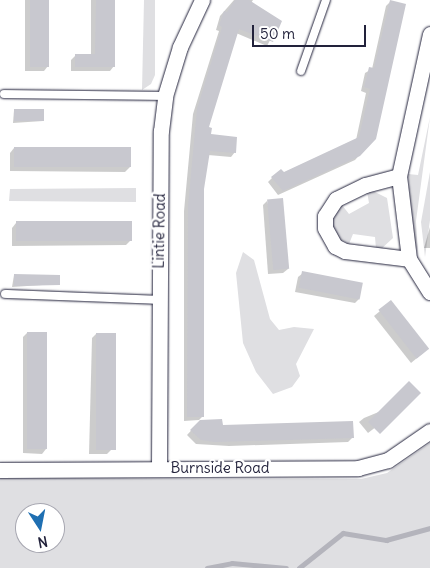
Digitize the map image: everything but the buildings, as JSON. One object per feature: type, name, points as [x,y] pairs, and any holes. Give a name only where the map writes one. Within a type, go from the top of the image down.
[{"type":"street","name":"Lintie Road","points":[[159,469],[158,300],[161,131],[165,96],[180,47],[202,0]]},
{"type":"street","points":[[430,34],[399,176],[409,259],[430,292]]},
{"type":"street","points":[[399,176],[365,185],[336,200],[325,216],[326,228],[335,246],[345,251],[409,259]]},
{"type":"street","name":"Burnside Road","points":[[0,470],[358,468],[388,460],[430,431]]},
{"type":"lane","points":[[301,71],[326,0]]},
{"type":"lane","points":[[4,94],[165,96]]},
{"type":"lane","points":[[5,294],[158,300]]},
{"type":"shaded area","points":[[144,0],[155,0],[155,75],[151,84],[142,90]]},
{"type":"shaded area","points":[[430,117],[416,221],[418,255],[412,230],[408,174],[418,175]]},
{"type":"shaded area","points":[[430,172],[430,220],[425,257],[421,222]]},
{"type":"shaded area","points":[[136,188],[136,202],[9,201],[10,189]]},
{"type":"shaded area","points":[[373,191],[387,198],[393,238],[380,250],[376,249],[375,237],[353,234],[349,244],[338,238],[332,228],[334,215],[342,205],[349,214],[369,203],[367,192]]},
{"type":"shaded area","points":[[243,252],[254,260],[270,319],[279,330],[294,327],[314,329],[296,364],[300,376],[292,387],[273,394],[256,372],[243,343],[236,273]]},
{"type":"shaded area","points":[[430,443],[430,568],[0,568],[0,478],[361,479],[387,473]]},
{"type":"waterway","points":[[299,568],[343,533],[386,540],[430,528]]},
{"type":"waterway","points":[[207,568],[232,563],[286,568]]}]
